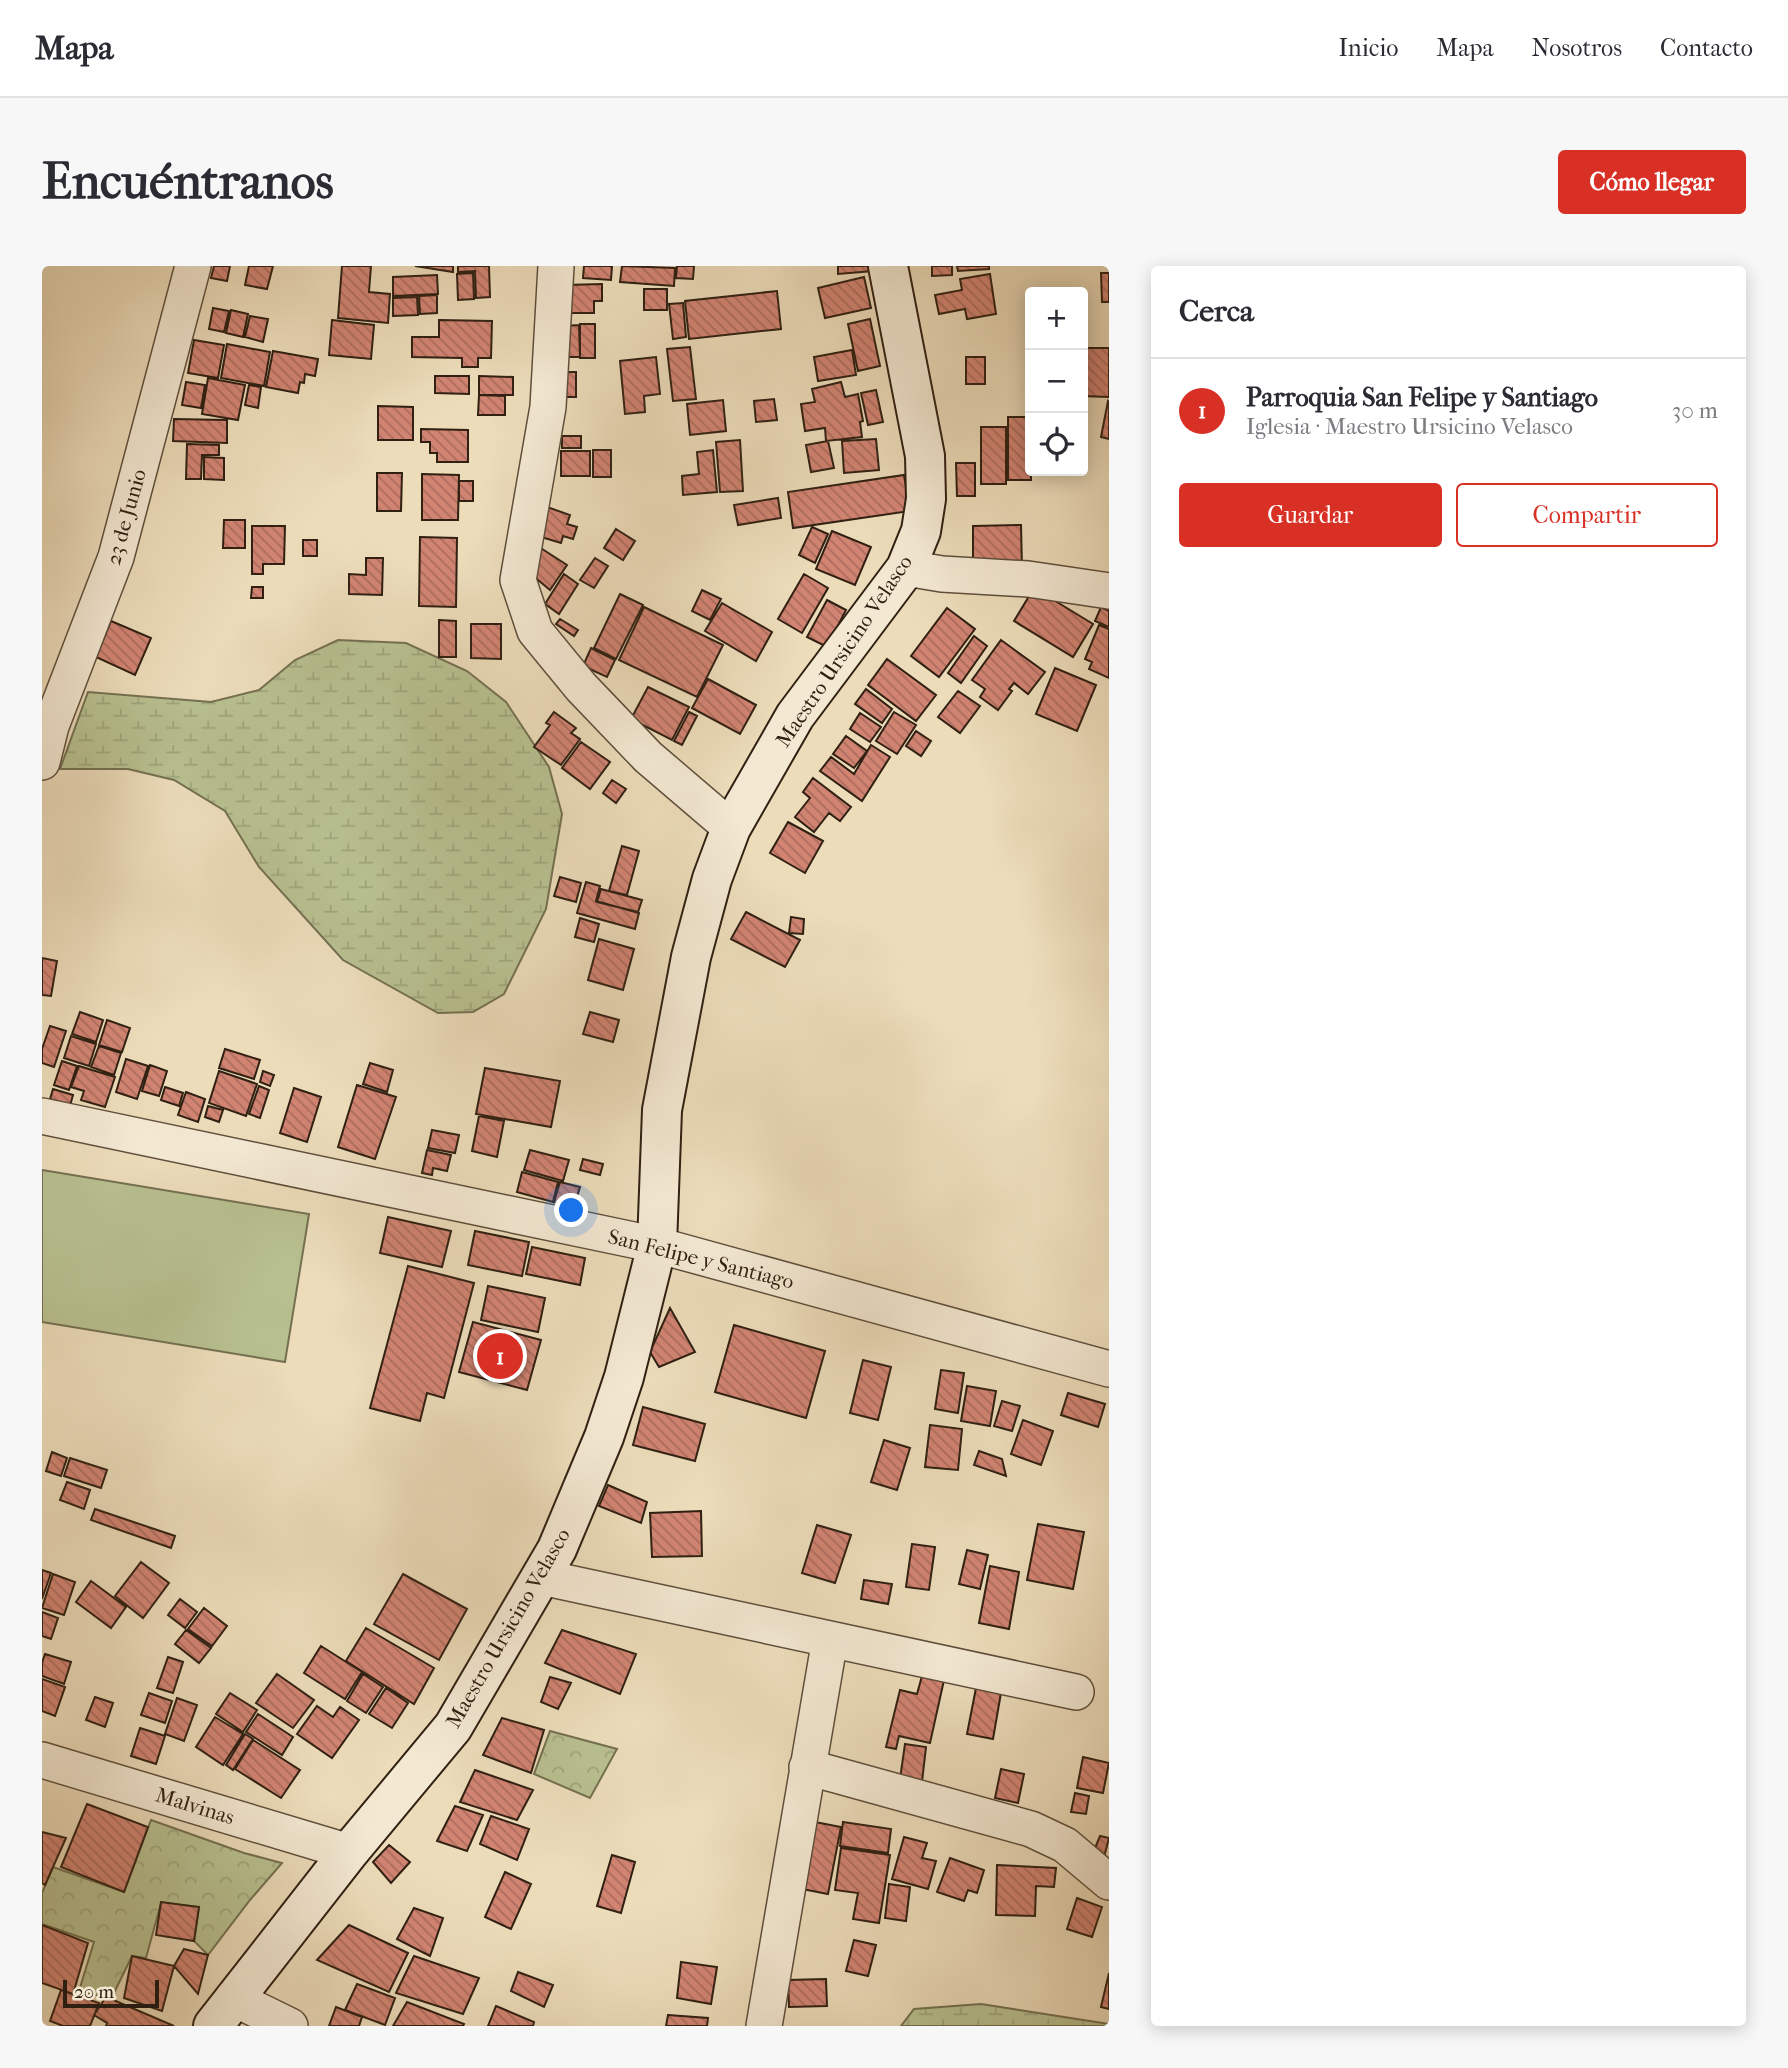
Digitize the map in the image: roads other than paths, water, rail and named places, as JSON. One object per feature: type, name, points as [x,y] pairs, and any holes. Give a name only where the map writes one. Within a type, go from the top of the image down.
[{"type":"street","name":"23 de Junio","points":[[42,762],[51,726],[116,557],[193,266]]},
{"type":"street","points":[[556,266],[548,407],[519,580],[535,631],[581,687],[648,757],[731,828]]},
{"type":"street","name":"Maestro Ursicino Velasco","points":[[223,2012],[349,1852],[453,1727],[557,1549],[604,1437],[624,1377],[657,1245],[662,1110],[691,957],[712,879],[731,828],[795,716],[906,568],[921,531],[926,499],[925,456],[888,266]]},
{"type":"street","points":[[906,568],[942,574],[1028,579],[1109,591]]},
{"type":"street","name":"San Felipe y Santiago","points":[[42,1116],[657,1245],[1109,1368]]},
{"type":"street","points":[[541,1577],[1076,1692]]},
{"type":"street","points":[[764,2026],[830,1639]]},
{"type":"street","name":"Malvinas","points":[[42,1760],[349,1852]]},
{"type":"street","points":[[807,1768],[1031,1829],[1065,1845],[1109,1882]]},
{"type":"street","points":[[223,2012],[290,2026]]},
{"type":"place","name":"Parroquia San Felipe y Santiago","points":[[500,1356]]}]
